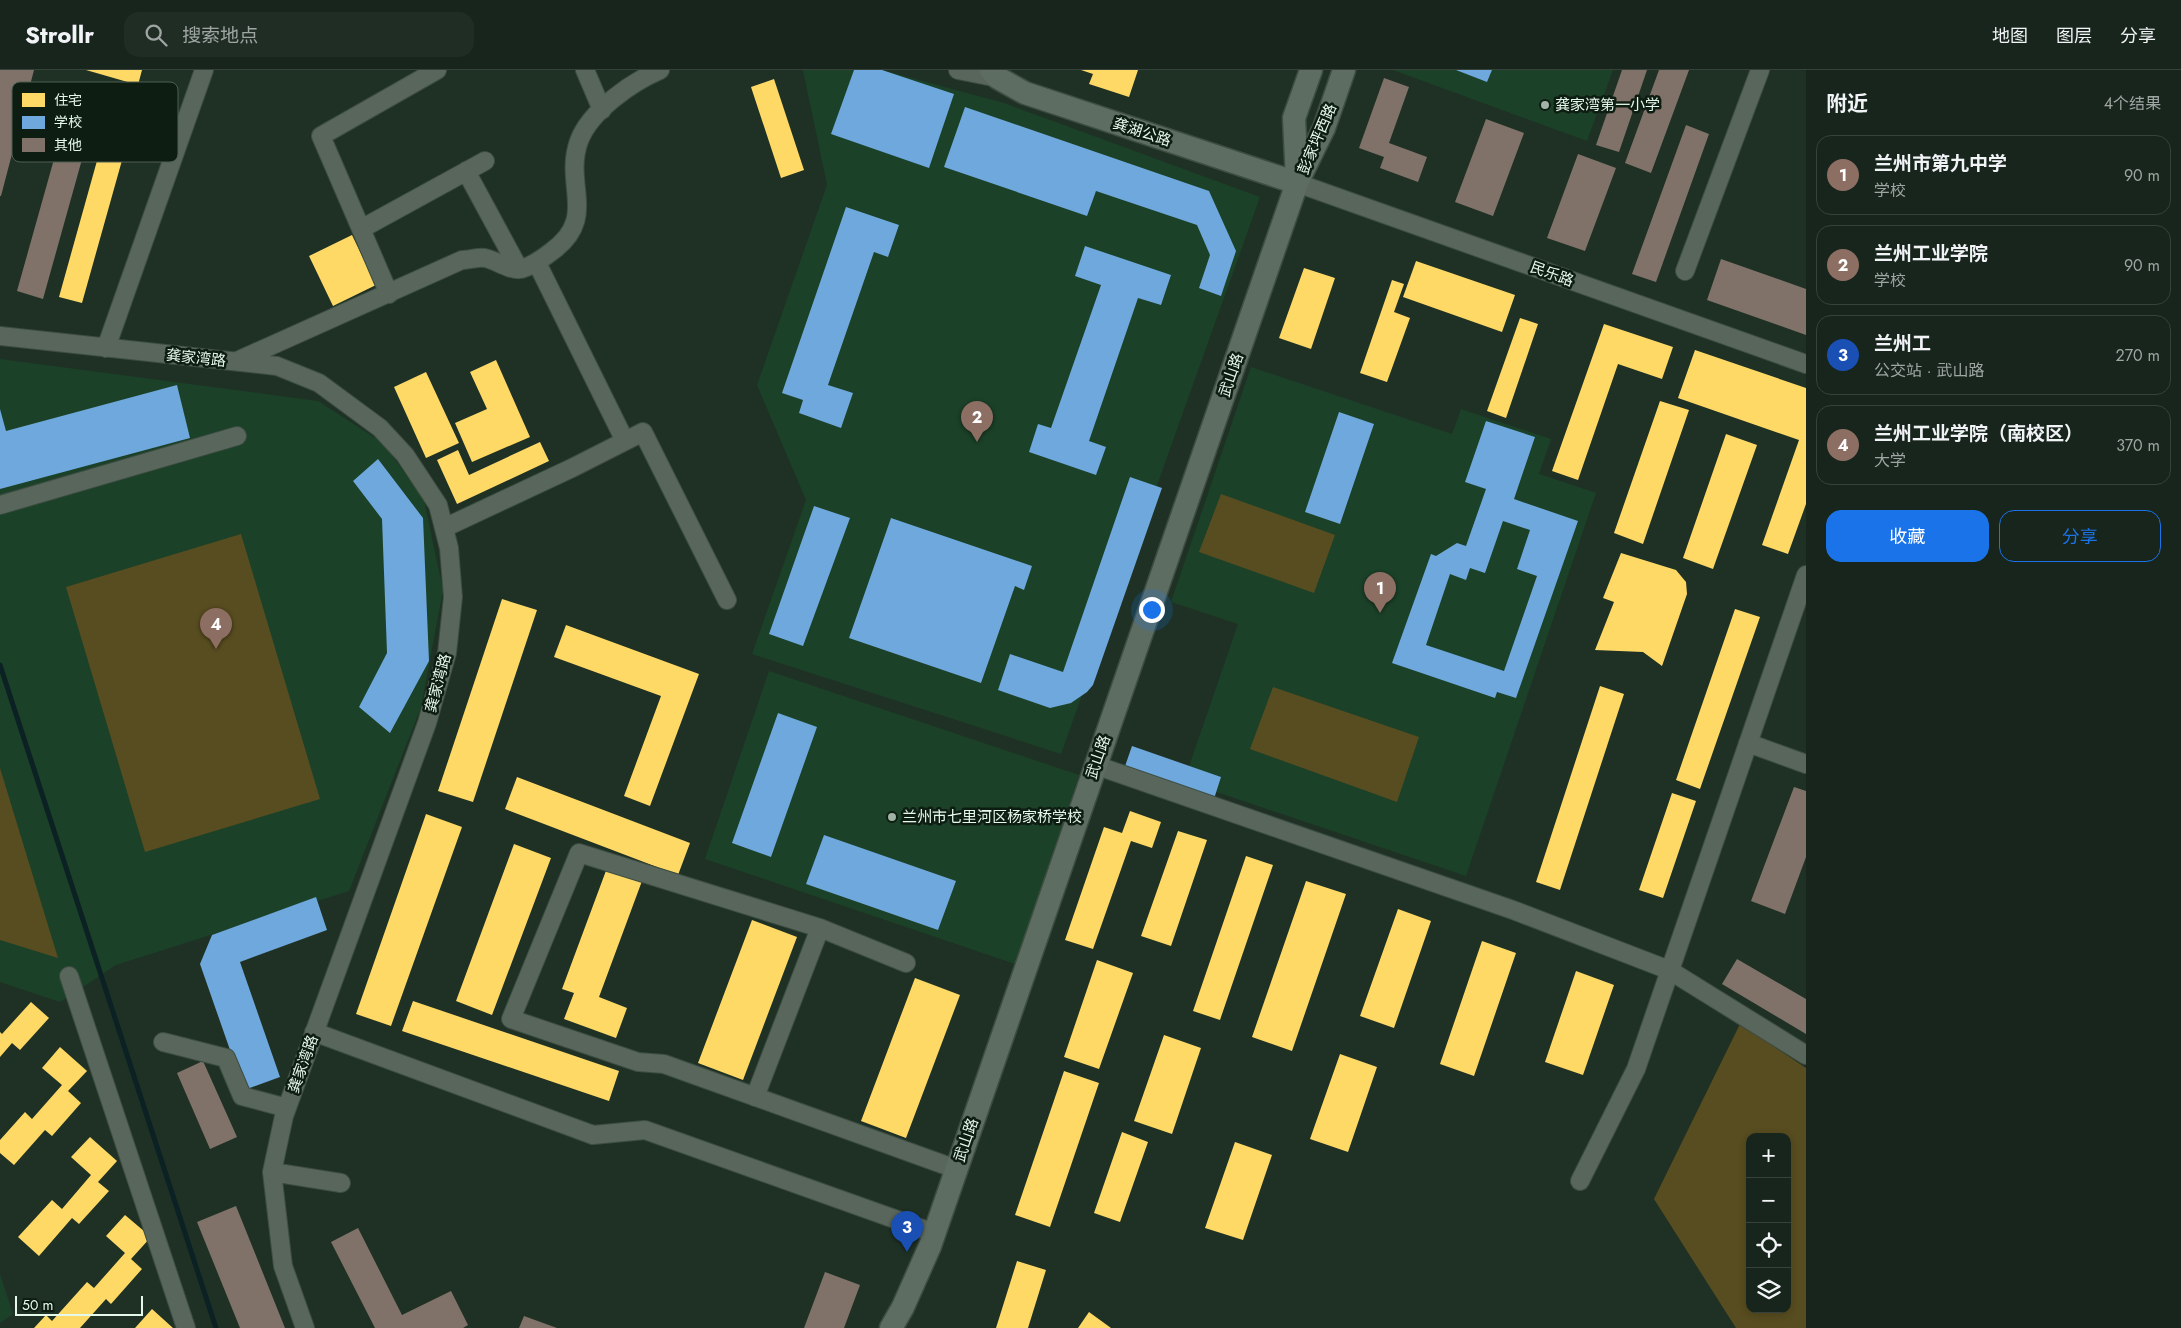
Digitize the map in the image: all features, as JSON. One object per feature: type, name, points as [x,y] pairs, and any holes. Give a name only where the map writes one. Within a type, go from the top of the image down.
[{"type":"main road","name":"彭家坪西路","points":[[1297,183],[1294,118],[1311,70]]},
{"type":"main road","name":"彭家坪西路","points":[[1297,183],[1324,128],[1344,70]]},
{"type":"main road","name":"龚湖公路","points":[[995,74],[1025,93],[1297,183]]},
{"type":"main road","name":"武山路","points":[[891,1328],[903,1307],[934,1233],[1297,183]]},
{"type":"street","points":[[178,144],[204,70]]},
{"type":"street","points":[[389,294],[321,136],[437,70]]},
{"type":"street","points":[[585,70],[602,110]]},
{"type":"street","points":[[958,70],[995,74]]},
{"type":"street","points":[[1685,271],[1760,70]]},
{"type":"street","points":[[235,362],[462,260],[484,258],[519,269],[537,263],[564,243],[576,223],[578,199],[573,170],[579,140],[602,110],[619,93],[651,72]]},
{"type":"street","points":[[361,229],[485,161]]},
{"type":"street","points":[[106,348],[172,162]]},
{"type":"street","points":[[466,171],[519,269]]},
{"type":"street","name":"民乐路","points":[[1297,183],[1806,364]]},
{"type":"street","points":[[537,263],[625,441]]},
{"type":"street","name":"龚家湾路","points":[[0,336],[277,366],[319,383],[380,428],[405,455],[438,505],[449,548],[453,597],[447,653],[427,723],[287,1108],[272,1172],[283,1266],[305,1328]]},
{"type":"street","points":[[444,528],[572,468],[643,432],[727,600]]},
{"type":"street","points":[[0,505],[237,436]]},
{"type":"street","points":[[1580,1181],[1636,1069],[1806,574]]},
{"type":"street","points":[[1748,743],[1806,764]]},
{"type":"street","points":[[1095,764],[1513,910],[1669,970],[1806,1056]]},
{"type":"street","points":[[906,963],[820,928],[579,853],[511,1019],[638,1062],[664,1064],[956,1169]]},
{"type":"street","points":[[755,1096],[820,928]]},
{"type":"street","points":[[69,976],[186,1328]]},
{"type":"street","points":[[314,1032],[593,1135],[645,1130],[934,1233]]},
{"type":"street","points":[[163,1042],[226,1058],[242,1096],[287,1108]]},
{"type":"street","points":[[272,1172],[341,1183]]},
{"type":"shaded area","points":[[803,70],[882,70],[1004,103],[1260,197],[1061,754],[752,654],[806,500],[757,385],[827,185]]},
{"type":"shaded area","name":"龚家湾第一小学","points":[[1393,70],[1613,70],[1587,141]]},
{"type":"shaded area","points":[[0,359],[318,401],[383,443],[424,500],[443,590],[421,707],[349,891],[116,965],[60,1002],[0,982]]},
{"type":"shaded area","points":[[1251,367],[1452,434],[1461,409],[1551,439],[1539,474],[1596,493],[1466,876],[1184,781],[1238,624],[1171,602]]},
{"type":"shaded area","points":[[1221,494],[1335,535],[1314,593],[1199,552]]},
{"type":"shaded area","points":[[241,534],[320,799],[145,852],[66,587]]},
{"type":"shaded area","name":"兰州市七里河区杨家桥学校","points":[[769,671],[1079,775],[1015,964],[705,859]]},
{"type":"shaded area","points":[[1273,687],[1419,737],[1397,802],[1250,749]]},
{"type":"shaded area","points":[[0,768],[58,958],[0,940]]},
{"type":"shaded area","points":[[1740,1024],[1806,1068],[1806,1328],[1736,1328],[1654,1199]]},
{"type":"shaded area","points":[[0,1274],[13,1314],[0,1323]]},
{"type":"building: 住宅","points":[[86,70],[142,70],[139,82],[128,82]]},
{"type":"building: 住宅","points":[[1081,70],[1138,70],[1129,97],[1089,84],[1093,74]]},
{"type":"building: 住宅","points":[[774,79],[804,170],[781,178],[751,87]]},
{"type":"building: 住宅","points":[[97,162],[122,162],[82,303],[59,297]]},
{"type":"building: 住宅","points":[[352,235],[376,285],[333,306],[309,256]]},
{"type":"building: 住宅","points":[[1416,261],[1515,295],[1502,332],[1403,297]]},
{"type":"building: 住宅","points":[[1304,268],[1335,278],[1311,349],[1279,338]]},
{"type":"building: 住宅","points":[[1392,280],[1404,284],[1394,312],[1410,318],[1387,382],[1360,373]]},
{"type":"building: 住宅","points":[[1520,318],[1538,324],[1506,418],[1487,411]]},
{"type":"building: 住宅","points":[[1604,324],[1673,347],[1662,379],[1618,364],[1578,480],[1552,471]]},
{"type":"building: 住宅","points":[[1695,350],[1806,388],[1806,504],[1788,554],[1762,545],[1799,440],[1678,398]]},
{"type":"building: 住宅","points":[[496,360],[530,437],[472,462],[455,423],[487,409],[470,372]]},
{"type":"building: 住宅","points":[[426,372],[459,443],[426,458],[394,387]]},
{"type":"building: 住宅","points":[[1660,401],[1689,410],[1643,544],[1614,533]]},
{"type":"building: 住宅","points":[[1726,434],[1757,445],[1713,569],[1683,558]]},
{"type":"building: 住宅","points":[[540,442],[549,461],[457,504],[437,460],[458,450],[469,475]]},
{"type":"building: 住宅","points":[[1621,553],[1676,570],[1686,582],[1687,594],[1662,666],[1643,652],[1595,650],[1614,602],[1603,598]]},
{"type":"building: 住宅","points":[[502,599],[537,610],[473,802],[438,791]]},
{"type":"building: 住宅","points":[[1735,609],[1760,617],[1700,789],[1676,780]]},
{"type":"building: 住宅","points":[[566,625],[699,674],[650,806],[624,796],[661,696],[554,657]]},
{"type":"building: 住宅","points":[[1600,686],[1624,694],[1560,890],[1536,882]]},
{"type":"building: 住宅","points":[[517,777],[690,843],[678,875],[505,809]]},
{"type":"building: 住宅","points":[[1672,793],[1696,801],[1663,898],[1639,890]]},
{"type":"building: 住宅","points":[[1130,811],[1161,822],[1152,848],[1131,841],[1093,949],[1065,940],[1104,827],[1122,833]]},
{"type":"building: 住宅","points":[[426,814],[462,827],[391,1026],[356,1014]]},
{"type":"building: 住宅","points":[[1178,831],[1207,840],[1171,946],[1141,936]]},
{"type":"building: 住宅","points":[[514,844],[551,858],[492,1015],[456,1001]]},
{"type":"building: 住宅","points":[[1246,856],[1273,865],[1220,1020],[1193,1011]]},
{"type":"building: 住宅","points":[[607,868],[642,881],[599,997],[627,1008],[616,1038],[564,1019],[574,993],[562,989]]},
{"type":"building: 住宅","points":[[1306,881],[1346,894],[1292,1051],[1252,1037]]},
{"type":"building: 住宅","points":[[1398,909],[1431,921],[1394,1028],[1360,1016]]},
{"type":"building: 住宅","points":[[752,920],[797,937],[743,1080],[698,1063]]},
{"type":"building: 住宅","points":[[1482,941],[1516,953],[1474,1076],[1440,1064]]},
{"type":"building: 住宅","points":[[1097,960],[1133,973],[1099,1069],[1064,1057]]},
{"type":"building: 住宅","points":[[1576,971],[1614,985],[1583,1075],[1545,1062]]},
{"type":"building: 住宅","points":[[915,978],[960,995],[906,1138],[861,1121]]},
{"type":"building: 住宅","points":[[413,1001],[619,1071],[609,1101],[402,1031]]},
{"type":"building: 住宅","points":[[31,1002],[49,1018],[20,1050],[12,1043],[0,1057],[0,1032],[2,1034]]},
{"type":"building: 住宅","points":[[1164,1035],[1201,1048],[1172,1134],[1134,1121]]},
{"type":"building: 住宅","points":[[60,1047],[87,1071],[68,1091],[81,1103],[52,1136],[45,1130],[14,1165],[0,1153],[0,1140],[25,1112],[32,1119],[62,1085],[42,1068]]},
{"type":"building: 住宅","points":[[1340,1054],[1377,1067],[1348,1152],[1310,1139]]},
{"type":"building: 住宅","points":[[1064,1071],[1099,1083],[1050,1227],[1015,1215]]},
{"type":"building: 住宅","points":[[1122,1132],[1148,1142],[1120,1222],[1094,1213]]},
{"type":"building: 住宅","points":[[90,1137],[117,1161],[98,1182],[109,1191],[79,1224],[72,1218],[39,1256],[18,1237],[52,1200],[62,1209],[91,1175],[71,1157]]},
{"type":"building: 住宅","points":[[1235,1142],[1272,1155],[1243,1240],[1205,1228]]},
{"type":"building: 住宅","points":[[125,1215],[151,1237],[131,1259],[142,1269],[111,1304],[106,1299],[80,1328],[34,1328],[46,1315],[52,1321],[87,1282],[94,1288],[125,1253],[106,1236]]},
{"type":"building: 住宅","points":[[1017,1261],[1046,1270],[1028,1328],[996,1328]]},
{"type":"building: 住宅","points":[[152,1309],[173,1328],[135,1328]]},
{"type":"building: 住宅","points":[[1089,1312],[1111,1328],[1078,1328]]},
{"type":"building: 学校","points":[[854,70],[882,70],[954,94],[929,168],[831,134]]},
{"type":"building: 学校","points":[[1456,70],[1492,70],[1487,82]]},
{"type":"building: 学校","points":[[965,107],[1209,191],[1236,251],[1221,296],[1199,288],[1210,255],[1197,225],[1096,191],[1087,216],[944,167]]},
{"type":"building: 学校","points":[[846,207],[899,225],[888,257],[874,252],[828,385],[853,393],[841,428],[799,413],[803,400],[782,393]]},
{"type":"building: 学校","points":[[1085,246],[1171,275],[1161,305],[1138,298],[1089,441],[1106,447],[1096,475],[1029,452],[1038,424],[1051,428],[1101,285],[1075,276]]},
{"type":"building: 学校","points":[[177,385],[190,438],[0,489],[0,409],[6,431]]},
{"type":"building: 学校","points":[[1339,412],[1374,424],[1340,524],[1305,512]]},
{"type":"building: 学校","points":[[1486,421],[1535,437],[1514,499],[1578,521],[1516,698],[1497,692],[1495,698],[1392,663],[1431,554],[1436,556],[1457,543],[1466,546],[1486,489],[1465,482]],"holes":[[[1503,521],[1530,530],[1517,569],[1537,576],[1504,671],[1426,645],[1450,574],[1466,580],[1470,568],[1485,573]]]},
{"type":"building: 学校","points":[[378,459],[423,518],[429,661],[390,733],[359,707],[387,653],[382,519],[353,481]]},
{"type":"building: 学校","points":[[1130,477],[1162,488],[1093,685],[1087,692],[1071,703],[1050,708],[998,690],[1010,654],[1063,672]]},
{"type":"building: 学校","points":[[814,506],[850,518],[803,646],[769,634]]},
{"type":"building: 学校","points":[[891,518],[1032,566],[1024,590],[1015,586],[981,683],[849,638]]},
{"type":"building: 学校","points":[[778,713],[817,727],[771,857],[732,843]]},
{"type":"building: 学校","points":[[1132,746],[1221,777],[1213,802],[1123,772]]},
{"type":"building: 学校","points":[[824,835],[956,881],[938,930],[806,884]]},
{"type":"building: 学校","points":[[316,897],[327,930],[240,962],[280,1077],[244,1090],[200,964],[212,935]]},
{"type":"building: 其他","points":[[0,70],[34,70],[31,82],[12,82],[12,154],[0,196]]},
{"type":"building: 其他","points":[[1622,70],[1647,70],[1619,152],[1596,145]]},
{"type":"building: 其他","points":[[1659,70],[1689,70],[1651,173],[1625,163]]},
{"type":"building: 其他","points":[[1384,78],[1409,87],[1389,143],[1427,157],[1418,182],[1380,168],[1384,157],[1359,148]]},
{"type":"building: 其他","points":[[1486,119],[1524,133],[1493,216],[1455,202]]},
{"type":"building: 其他","points":[[1686,125],[1709,134],[1656,282],[1632,274]]},
{"type":"building: 其他","points":[[1578,154],[1616,168],[1585,251],[1547,238]]},
{"type":"building: 其他","points":[[53,162],[81,162],[43,299],[17,291]]},
{"type":"building: 其他","points":[[1721,259],[1806,289],[1806,335],[1707,300]]},
{"type":"building: 其他","points":[[1794,787],[1806,791],[1806,857],[1785,914],[1751,901]]},
{"type":"building: 其他","points":[[1737,959],[1806,999],[1806,1034],[1722,984]]},
{"type":"building: 其他","points":[[203,1061],[237,1137],[210,1149],[177,1073]]},
{"type":"building: 其他","points":[[236,1206],[285,1328],[240,1328],[197,1222]]},
{"type":"building: 其他","points":[[358,1228],[402,1315],[451,1291],[468,1325],[463,1328],[375,1328],[331,1242]]},
{"type":"building: 其他","points":[[825,1272],[860,1285],[844,1328],[804,1328]]},
{"type":"building: 其他","points":[[524,1316],[557,1328],[519,1328]]},
{"type":"waterway","points":[[0,665],[216,1328]]},
{"type":"place","name":"龚家湾第一小学","points":[[1545,105]]},
{"type":"place","name":"兰州工业学院","points":[[977,442]]},
{"type":"place","name":"兰州市第九中学","points":[[1380,613]]},
{"type":"place","name":"兰州工业学院（南校区）","points":[[216,649]]},
{"type":"place","name":"兰州市七里河区杨家桥学校","points":[[892,817]]},
{"type":"place","name":"兰州工","points":[[907,1252]]}]
